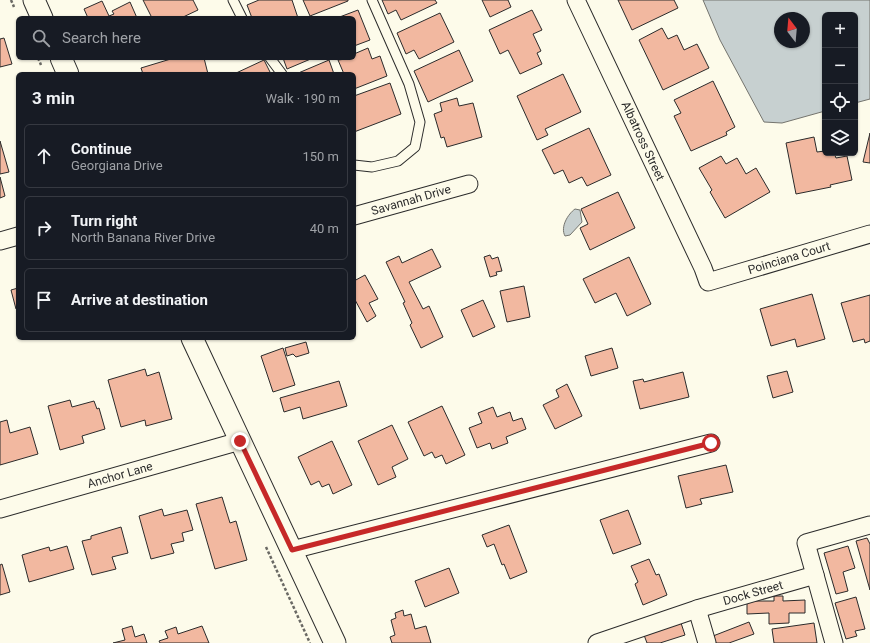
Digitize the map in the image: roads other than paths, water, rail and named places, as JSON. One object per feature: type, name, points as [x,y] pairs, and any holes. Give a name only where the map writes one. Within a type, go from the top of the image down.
[{"type":"street","points":[[34,0],[41,16]]},
{"type":"street","name":"Albatross Street","points":[[576,0],[703,268],[708,282]]},
{"type":"street","points":[[62,60],[67,72]]},
{"type":"street","name":"Savannah Drive","points":[[356,215],[469,184]]},
{"type":"street","name":"Poinciana Court","points":[[708,282],[870,234]]},
{"type":"street","points":[[0,241],[16,237]]},
{"type":"street","points":[[193,340],[336,643]]},
{"type":"street","name":"Anchor Lane","points":[[0,509],[240,441]]},
{"type":"street","points":[[292,550],[711,443]]},
{"type":"street","points":[[834,643],[806,543],[870,525]]},
{"type":"street","name":"Dock Street","points":[[597,643],[697,608],[815,575]]},
{"type":"street","points":[[697,608],[708,643]]},
{"type":"lane","points":[[233,0],[241,16]]},
{"type":"lane","points":[[356,165],[372,167],[398,161],[415,147],[420,122],[409,84],[372,0]]},
{"type":"lane","points":[[272,60],[280,72]]}]
